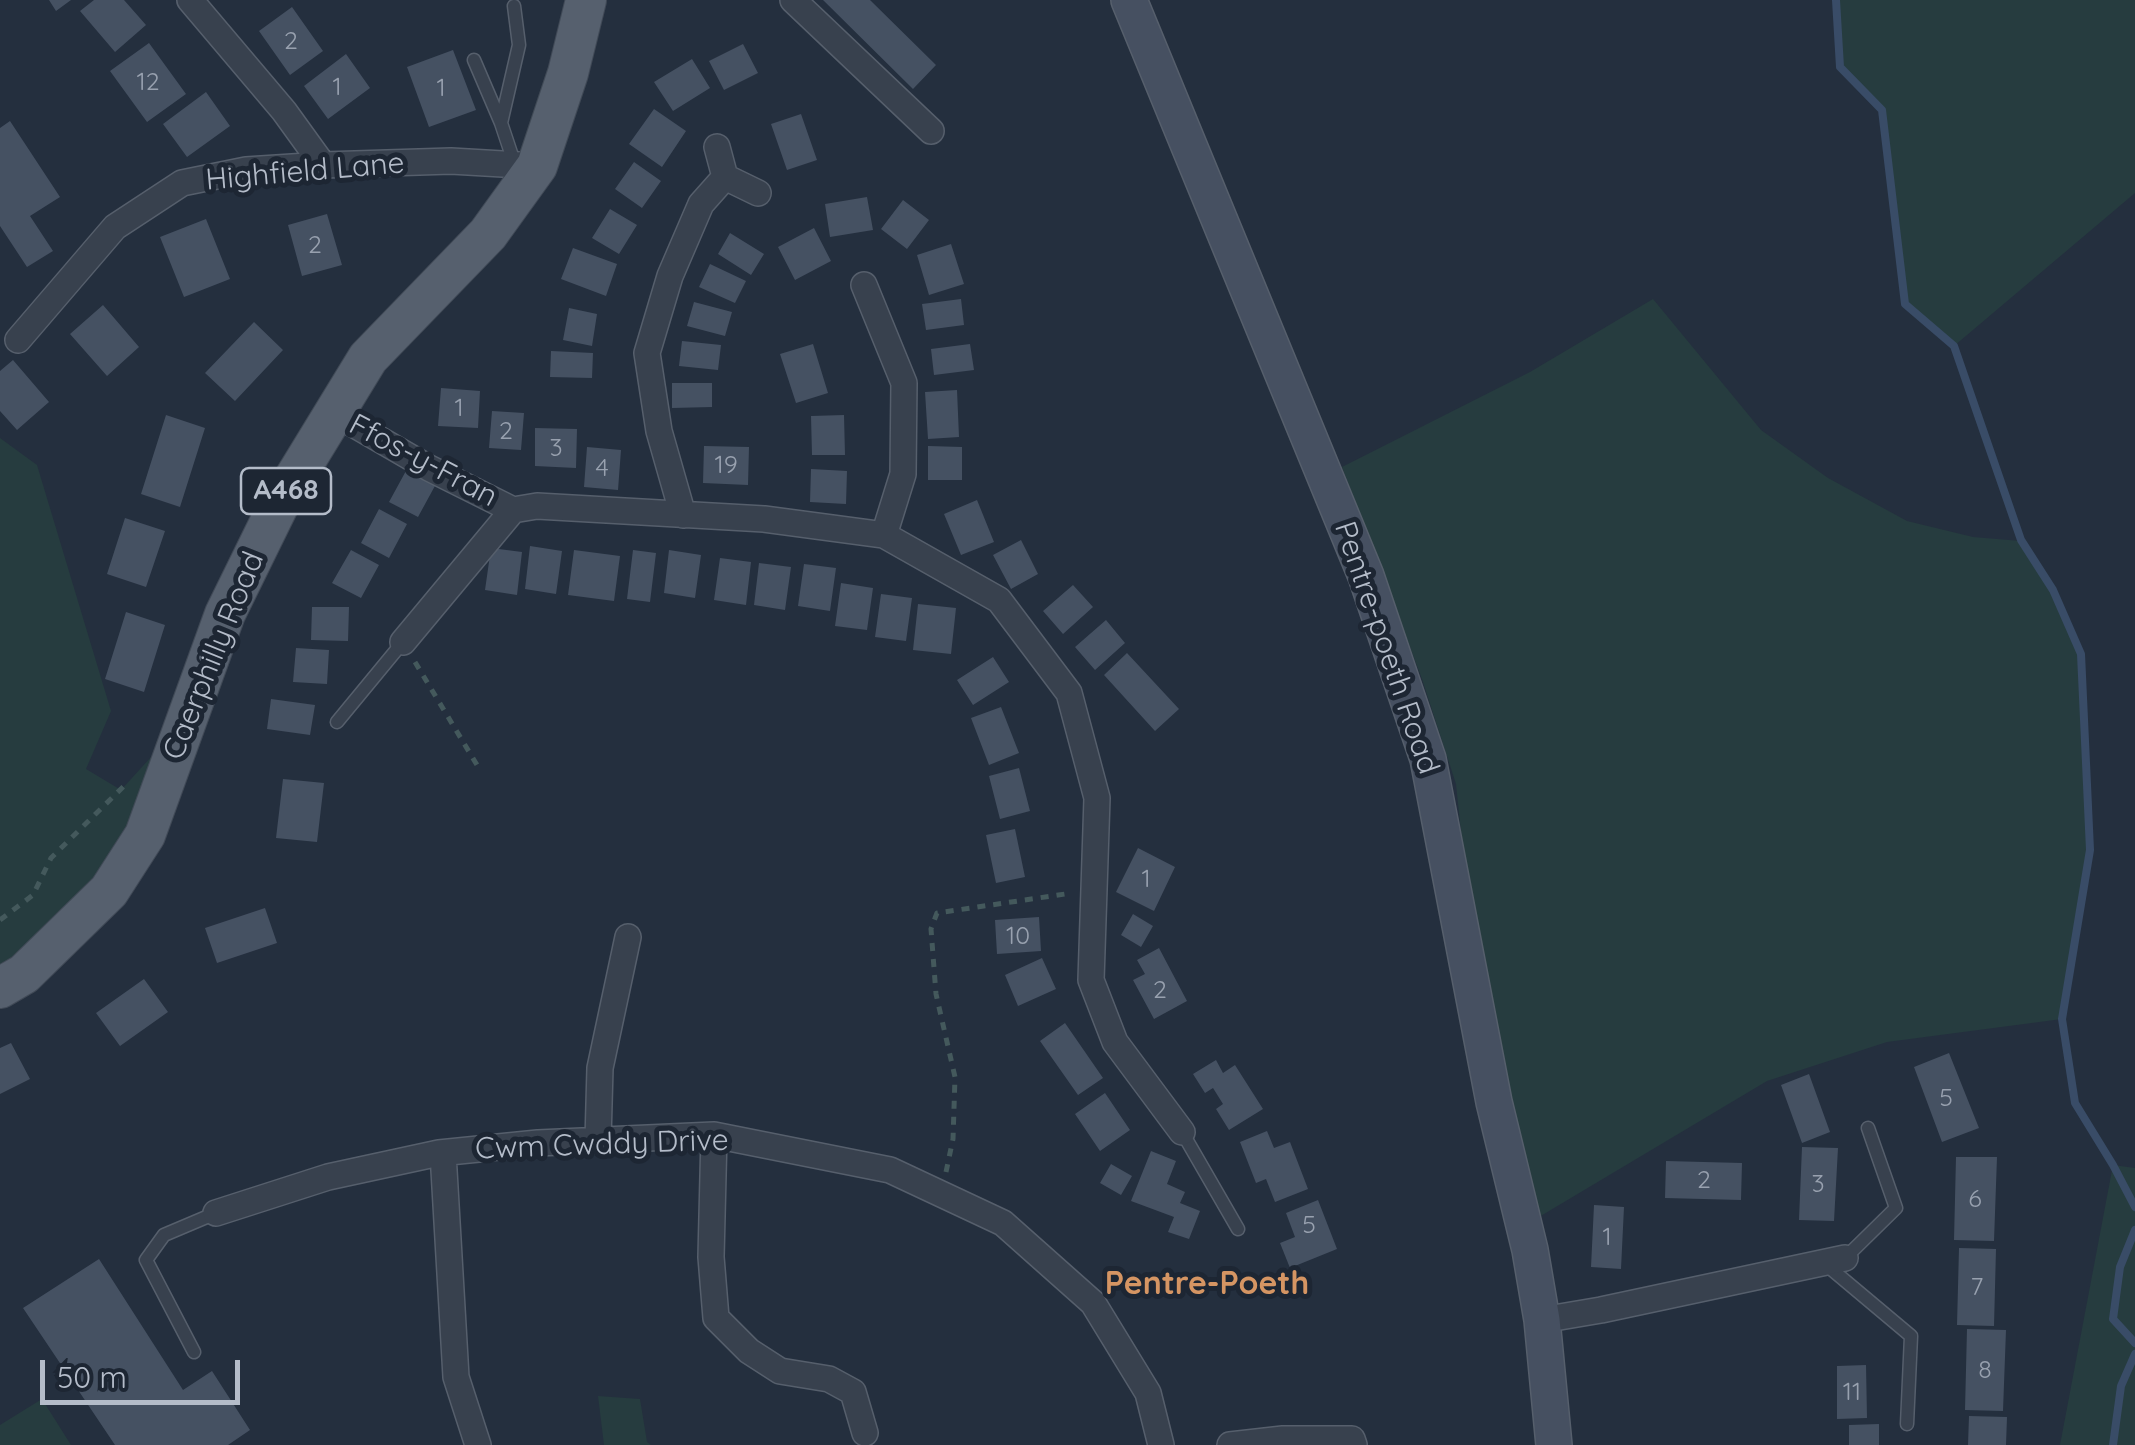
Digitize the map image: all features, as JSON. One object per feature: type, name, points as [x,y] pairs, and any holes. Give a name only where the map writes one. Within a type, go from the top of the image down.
[{"type":"main road","name":"Caerphilly Road","points":[[0,988],[24,974],[109,892],[145,835],[225,614],[280,502],[368,358],[488,234],[526,165],[568,73],[586,0]]},
{"type":"street","points":[[190,0],[284,111],[323,165]]},
{"type":"street","points":[[793,0],[931,131]]},
{"type":"street","name":"Pentre-poeth Road","points":[[1129,0],[1366,576],[1428,759],[1494,1102],[1530,1250],[1542,1320],[1554,1445]]},
{"type":"street","points":[[717,148],[725,176],[758,194]]},
{"type":"street","name":"Highfield Lane","points":[[18,340],[115,227],[182,184],[246,170],[323,165],[452,161],[526,165]]},
{"type":"street","points":[[683,515],[659,430],[647,353],[670,276],[700,204],[725,176]]},
{"type":"street","points":[[864,285],[904,384],[903,474],[884,535]]},
{"type":"street","name":"Ffos-y-Fran","points":[[334,413],[429,468],[513,510],[537,506],[764,519],[884,535],[999,600],[1069,693],[1097,798],[1091,980],[1115,1042],[1182,1132]]},
{"type":"street","name":"Ffos-y-Fran","points":[[403,642],[513,510]]},
{"type":"street","points":[[598,1140],[600,1068],[628,936]]},
{"type":"street","points":[[714,1135],[711,1256],[716,1318],[749,1351],[780,1371],[830,1379],[853,1392],[865,1433]]},
{"type":"street","name":"Cwm Cwddy Drive","points":[[216,1212],[328,1177],[443,1152],[598,1140],[714,1135],[890,1170],[1003,1223],[1093,1303],[1148,1393],[1162,1445]]},
{"type":"street","points":[[443,1152],[456,1377],[478,1445]]},
{"type":"street","points":[[1542,1320],[1834,1260]]},
{"type":"street","points":[[1230,1445],[1318,1438],[1352,1438],[1354,1445]]},
{"type":"lane","points":[[502,122],[519,45],[514,6]]},
{"type":"lane","points":[[474,60],[526,165]]},
{"type":"lane","points":[[337,722],[403,642]]},
{"type":"lane","points":[[1868,1128],[1896,1208],[1834,1260],[1912,1336],[1908,1424]]},
{"type":"lane","points":[[1182,1132],[1238,1229]]},
{"type":"lane","points":[[194,1352],[146,1260],[164,1235],[216,1212]]},
{"type":"path","points":[[403,642],[477,764]]},
{"type":"path","points":[[0,920],[33,895],[51,858],[131,778]]},
{"type":"path","points":[[940,1194],[953,1139],[956,1076],[936,994],[930,929],[938,914],[1095,890]]},
{"type":"green space","points":[[1836,0],[2135,0],[2135,193],[1954,346],[1905,304],[1882,110],[1840,67]]},
{"type":"green space","points":[[1653,299],[1761,430],[1828,478],[1907,521],[1973,537],[2021,541],[2053,590],[2081,654],[2090,850],[2062,1019],[1887,1042],[1767,1081],[1539,1217],[1499,1050],[1463,851],[1456,784],[1422,679],[1342,467],[1530,372]]},
{"type":"green space","points":[[0,438],[37,465],[111,711],[86,769],[121,790],[152,756],[208,660],[145,835],[0,988]]},
{"type":"green space","points":[[2113,1165],[2135,1168],[2135,1445],[2060,1445]]},
{"type":"green space","points":[[598,1396],[640,1399],[647,1442],[651,1445],[604,1445]]},
{"type":"green space","points":[[42,1399],[71,1445],[0,1445],[0,1425]]},
{"type":"building","points":[[49,0],[71,0],[56,11]]},
{"type":"building","points":[[94,0],[124,0],[146,25],[115,52],[80,11]]},
{"type":"building","points":[[823,0],[870,0],[936,65],[913,89]]},
{"type":"building","points":[[292,7],[323,51],[290,75],[259,31]]},
{"type":"building","points":[[149,43],[186,94],[147,122],[110,71]]},
{"type":"building","points":[[743,44],[758,73],[724,90],[709,61]]},
{"type":"building","points":[[453,50],[476,110],[429,127],[407,67]]},
{"type":"building","points":[[346,54],[370,88],[328,119],[304,86]]},
{"type":"building","points":[[692,59],[710,88],[673,111],[654,82]]},
{"type":"building","points":[[206,92],[230,126],[187,157],[163,124]]},
{"type":"building","points":[[654,109],[686,131],[662,167],[629,144]]},
{"type":"building","points":[[801,114],[817,160],[787,170],[771,124]]},
{"type":"building","points":[[10,121],[60,197],[30,216],[53,251],[27,267],[0,226],[0,128]]},
{"type":"building","points":[[634,162],[661,181],[642,208],[615,189]]},
{"type":"building","points":[[867,197],[873,230],[830,237],[825,204]]},
{"type":"building","points":[[903,200],[929,220],[907,249],[881,229]]},
{"type":"building","points":[[610,209],[637,225],[619,254],[592,238]]},
{"type":"building","points":[[327,214],[342,265],[302,276],[288,225]]},
{"type":"building","points":[[206,219],[230,279],[184,297],[160,237]]},
{"type":"building","points":[[814,228],[831,261],[795,280],[778,247]]},
{"type":"building","points":[[730,233],[764,254],[751,275],[718,254]]},
{"type":"building","points":[[951,244],[964,284],[929,295],[917,255]]},
{"type":"building","points":[[573,248],[617,264],[606,296],[561,279]]},
{"type":"building","points":[[710,264],[746,281],[735,303],[699,287]]},
{"type":"building","points":[[961,299],[964,325],[926,330],[922,304]]},
{"type":"building","points":[[694,302],[732,312],[725,336],[687,326]]},
{"type":"building","points":[[103,305],[139,347],[107,376],[70,334]]},
{"type":"building","points":[[569,308],[597,314],[592,346],[563,340]]},
{"type":"building","points":[[254,322],[283,350],[235,401],[205,373]]},
{"type":"building","points":[[682,341],[721,345],[718,370],[679,366]]},
{"type":"building","points":[[813,344],[828,393],[796,403],[780,354]]},
{"type":"building","points":[[970,344],[974,370],[934,375],[931,349]]},
{"type":"building","points":[[551,351],[593,353],[592,378],[550,377]]},
{"type":"building","points":[[13,360],[49,402],[17,430],[0,411],[0,371]]},
{"type":"building","points":[[672,383],[712,383],[712,407],[672,408]]},
{"type":"building","points":[[441,388],[480,391],[478,428],[438,426]]},
{"type":"building","points":[[957,390],[959,437],[928,439],[925,392]]},
{"type":"building","points":[[492,411],[524,413],[521,450],[489,448]]},
{"type":"building","points":[[166,415],[205,428],[180,507],[141,494]]},
{"type":"building","points":[[844,415],[845,455],[812,455],[811,416]]},
{"type":"building","points":[[535,428],[577,429],[576,468],[535,466]]},
{"type":"building","points":[[704,446],[749,447],[748,485],[703,483]]},
{"type":"building","points":[[928,446],[962,447],[962,480],[928,480]]},
{"type":"building","points":[[587,447],[621,450],[618,490],[584,487]]},
{"type":"building","points":[[407,469],[436,484],[418,517],[389,502]]},
{"type":"building","points":[[811,469],[847,471],[846,504],[810,502]]},
{"type":"building","points":[[977,500],[994,542],[961,555],[944,514]]},
{"type":"building","points":[[379,509],[407,524],[389,558],[361,543]]},
{"type":"building","points":[[125,518],[165,531],[146,587],[107,574]]},
{"type":"building","points":[[1021,540],[1038,574],[1011,589],[993,555]]},
{"type":"building","points":[[530,546],[562,551],[556,594],[525,589]]},
{"type":"building","points":[[491,548],[522,552],[517,595],[485,590]]},
{"type":"building","points":[[351,550],[379,565],[361,598],[332,583]]},
{"type":"building","points":[[574,550],[620,556],[614,601],[568,595]]},
{"type":"building","points":[[633,550],[656,553],[650,602],[627,599]]},
{"type":"building","points":[[669,550],[701,555],[695,598],[664,593]]},
{"type":"building","points":[[720,558],[751,562],[746,605],[714,600]]},
{"type":"building","points":[[759,563],[791,567],[785,610],[754,605]]},
{"type":"building","points":[[804,564],[836,568],[830,611],[798,606]]},
{"type":"building","points":[[841,583],[873,588],[867,630],[835,626]]},
{"type":"building","points":[[1073,585],[1093,607],[1063,634],[1043,611]]},
{"type":"building","points":[[881,594],[912,598],[906,641],[875,637]]},
{"type":"building","points":[[918,604],[956,608],[951,654],[913,650]]},
{"type":"building","points":[[312,607],[349,607],[348,641],[311,640]]},
{"type":"building","points":[[126,612],[165,625],[144,692],[105,679]]},
{"type":"building","points":[[1106,620],[1125,643],[1095,670],[1075,647]]},
{"type":"building","points":[[296,648],[329,650],[327,684],[293,682]]},
{"type":"building","points":[[1127,653],[1179,709],[1155,731],[1104,675]]},
{"type":"building","points":[[993,657],[1009,682],[973,705],[957,680]]},
{"type":"building","points":[[271,699],[315,705],[310,735],[267,729]]},
{"type":"building","points":[[1001,707],[1019,753],[989,765],[971,718]]},
{"type":"building","points":[[1019,768],[1030,811],[1000,819],[989,776]]},
{"type":"building","points":[[283,779],[324,783],[317,842],[276,838]]},
{"type":"building","points":[[1015,829],[1025,877],[996,883],[986,835]]},
{"type":"building","points":[[1138,848],[1175,867],[1154,911],[1116,892]]},
{"type":"building","points":[[265,908],[277,943],[217,963],[205,928]]},
{"type":"building","points":[[1133,914],[1153,926],[1141,947],[1121,935]]},
{"type":"building","points":[[1039,917],[1041,951],[997,954],[995,920]]},
{"type":"building","points":[[1159,948],[1187,1001],[1154,1019],[1133,980],[1145,974],[1137,960]]},
{"type":"building","points":[[1042,958],[1056,989],[1018,1006],[1005,975]]},
{"type":"building","points":[[144,979],[168,1012],[120,1046],[96,1013]]},
{"type":"building","points":[[1065,1023],[1103,1078],[1078,1095],[1040,1041]]},
{"type":"building","points":[[11,1043],[30,1079],[0,1094],[0,1048]]},
{"type":"building","points":[[1949,1053],[1979,1128],[1942,1142],[1914,1067]]},
{"type":"building","points":[[1216,1060],[1223,1073],[1235,1065],[1263,1109],[1229,1130],[1216,1109],[1223,1104],[1213,1088],[1205,1093],[1193,1074]]},
{"type":"building","points":[[1809,1074],[1830,1132],[1802,1143],[1781,1085]]},
{"type":"building","points":[[1105,1093],[1130,1130],[1100,1151],[1075,1114]]},
{"type":"building","points":[[1267,1131],[1274,1148],[1290,1142],[1308,1189],[1275,1202],[1266,1179],[1256,1183],[1240,1142]]},
{"type":"building","points":[[1802,1147],[1838,1148],[1834,1221],[1799,1220]]},
{"type":"building","points":[[1151,1151],[1176,1161],[1167,1184],[1185,1192],[1180,1203],[1200,1211],[1189,1239],[1168,1232],[1174,1217],[1131,1201]]},
{"type":"building","points":[[1956,1157],[1997,1157],[1994,1241],[1954,1240]]},
{"type":"building","points":[[1666,1161],[1742,1163],[1741,1200],[1665,1198]]},
{"type":"building","points":[[1111,1164],[1132,1176],[1121,1195],[1100,1183]]},
{"type":"building","points":[[1318,1200],[1337,1249],[1290,1268],[1280,1243],[1295,1237],[1286,1213]]},
{"type":"building","points":[[1594,1205],[1624,1207],[1621,1269],[1591,1267]]},
{"type":"building","points":[[1959,1248],[1996,1249],[1994,1326],[1957,1325]]},
{"type":"building","points":[[99,1259],[183,1390],[212,1371],[250,1430],[228,1445],[115,1445],[23,1308]]},
{"type":"building","points":[[1967,1329],[2006,1330],[2003,1411],[1965,1410]]},
{"type":"building","points":[[1866,1365],[1867,1418],[1837,1419],[1837,1366]]},
{"type":"building","points":[[1969,1416],[2007,1417],[2006,1445],[1968,1445]]},
{"type":"building","points":[[1879,1424],[1879,1445],[1849,1445],[1849,1425]]},
{"type":"waterway","points":[[1836,0],[1840,67],[1882,110],[1905,304],[1954,346],[2021,540],[2053,590],[2081,654],[2090,850],[2062,1019],[2075,1103],[2135,1207]]},
{"type":"waterway","points":[[2135,1230],[2120,1267],[2113,1319],[2135,1343]]},
{"type":"waterway","points":[[2113,1445],[2121,1386],[2135,1354]]},
{"type":"district","name":"Pentre-Poeth","points":[[1207,1284]]}]
